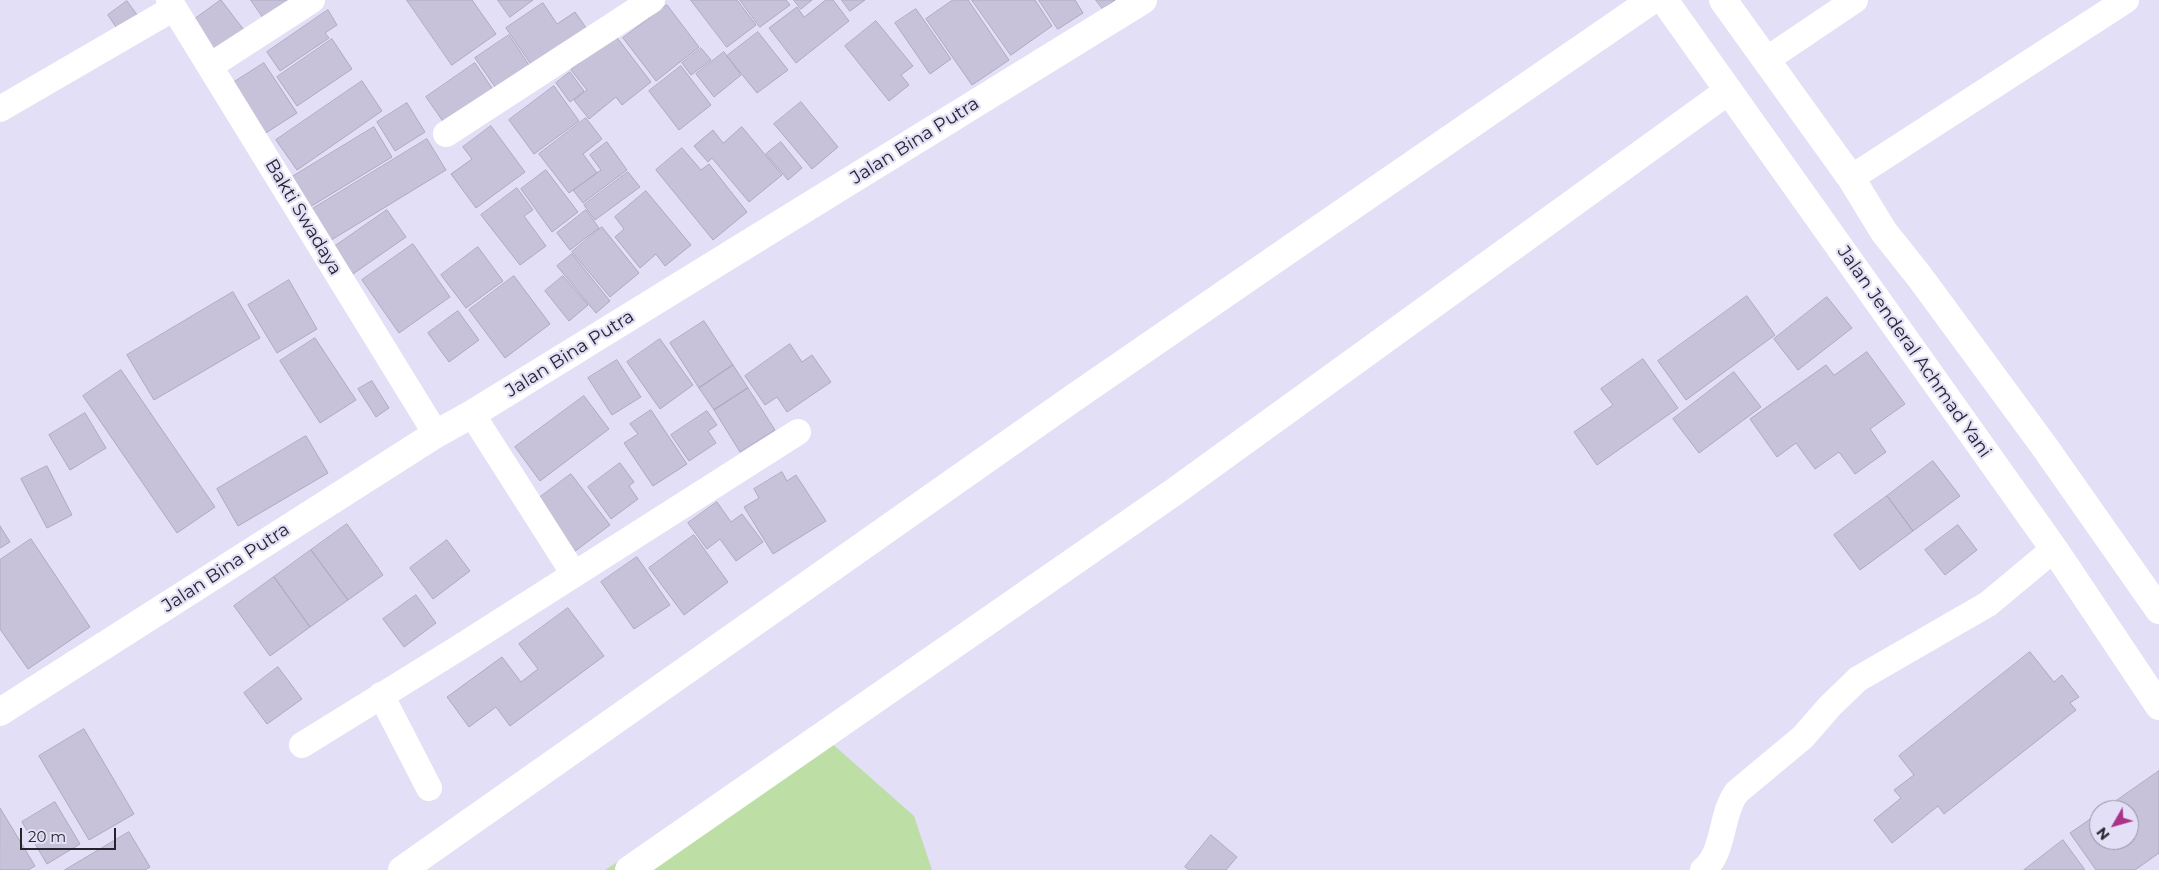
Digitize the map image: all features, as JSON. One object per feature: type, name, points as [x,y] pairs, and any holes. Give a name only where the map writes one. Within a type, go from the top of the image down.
[{"type":"main road","name":"Jalan Bina Putra","points":[[0,712],[436,434],[472,414],[1143,0]]},
{"type":"main road","points":[[402,870],[1072,399],[1652,0]]},
{"type":"main road","name":"Jalan Jenderal Achmad Yani","points":[[1664,0],[2054,549],[2159,706]]},
{"type":"main road","points":[[1723,0],[1851,178],[1884,232],[1919,276],[2044,446],[2159,610]]},
{"type":"main road","points":[[629,870],[1174,492],[1728,91]]},
{"type":"street","points":[[210,66],[312,0]]},
{"type":"street","points":[[446,134],[652,0]]},
{"type":"street","points":[[1766,60],[1855,0]]},
{"type":"street","points":[[1851,178],[2126,0]]},
{"type":"street","points":[[0,109],[172,4]]},
{"type":"street","name":"Bakti Swadaya","points":[[172,4],[436,434]]},
{"type":"street","points":[[472,414],[574,574]]},
{"type":"street","points":[[302,745],[798,432]]},
{"type":"street","points":[[1703,870],[1711,863],[1729,802],[1738,792],[1803,737],[1830,706],[1858,679],[1988,604],[2054,549]]},
{"type":"street","points":[[381,696],[429,788]]},
{"type":"green space","points":[[820,733],[914,816],[932,870],[605,870]]},
{"type":"building","points":[[221,0],[247,34],[217,56],[192,21]]},
{"type":"building","points":[[251,0],[296,0],[265,20]]},
{"type":"building","points":[[407,0],[472,0],[496,34],[452,65]]},
{"type":"building","points":[[498,0],[533,0],[510,17]]},
{"type":"building","points":[[691,0],[737,0],[756,25],[727,47]]},
{"type":"building","points":[[740,0],[786,0],[790,5],[760,27]]},
{"type":"building","points":[[794,0],[812,0],[801,9]]},
{"type":"building","points":[[826,0],[833,0],[849,21],[796,63],[769,28],[797,7],[804,17]]},
{"type":"building","points":[[842,0],[865,0],[850,11]]},
{"type":"building","points":[[953,0],[968,0],[1009,60],[972,85],[926,19]]},
{"type":"building","points":[[972,0],[1035,0],[1052,26],[1011,55]]},
{"type":"building","points":[[1039,0],[1075,0],[1083,13],[1058,29]]},
{"type":"building","points":[[1096,0],[1115,0],[1103,9]]},
{"type":"building","points":[[127,1],[140,19],[120,33],[108,15]]},
{"type":"building","points":[[543,3],[557,24],[575,12],[589,32],[537,73],[506,28]]},
{"type":"building","points":[[667,5],[699,47],[656,81],[623,38]]},
{"type":"building","points":[[916,9],[951,59],[930,74],[895,23]]},
{"type":"building","points":[[328,10],[337,25],[325,33],[329,38],[280,71],[267,52]]},
{"type":"building","points":[[876,21],[913,66],[901,75],[909,85],[889,101],[845,46]]},
{"type":"building","points":[[758,32],[788,70],[757,93],[727,56]]},
{"type":"building","points":[[509,35],[535,74],[502,97],[475,58]]},
{"type":"building","points":[[615,35],[651,82],[622,105],[616,97],[589,119],[574,100],[587,90],[571,70]]},
{"type":"building","points":[[332,39],[352,69],[297,106],[277,77]]},
{"type":"building","points":[[701,48],[711,60],[691,75],[682,63]]},
{"type":"building","points":[[724,52],[741,75],[714,97],[696,74]]},
{"type":"building","points":[[264,63],[297,113],[261,136],[228,86]]},
{"type":"building","points":[[475,63],[498,97],[449,130],[426,97]]},
{"type":"building","points":[[681,66],[711,105],[679,130],[649,91]]},
{"type":"building","points":[[570,72],[584,91],[570,102],[556,83]]},
{"type":"building","points":[[362,81],[382,111],[297,170],[276,140]]},
{"type":"building","points":[[554,86],[579,121],[534,154],[509,120]]},
{"type":"building","points":[[801,102],[838,147],[812,169],[774,124]]},
{"type":"building","points":[[407,103],[425,132],[395,151],[377,122]]},
{"type":"building","points":[[586,118],[602,139],[583,154],[597,173],[569,193],[539,154]]},
{"type":"building","points":[[491,126],[525,172],[476,208],[451,174],[472,159],[463,147]]},
{"type":"building","points":[[374,127],[392,157],[305,210],[287,180]]},
{"type":"building","points":[[742,127],[782,175],[749,202],[712,158],[708,162],[694,146],[713,130],[723,143]]},
{"type":"building","points":[[427,139],[446,170],[328,242],[309,211]]},
{"type":"building","points":[[607,142],[627,170],[583,203],[573,190],[601,170],[590,155]]},
{"type":"building","points":[[781,142],[802,168],[788,180],[766,154]]},
{"type":"building","points":[[682,148],[701,170],[709,164],[747,212],[713,240],[656,170]]},
{"type":"building","points":[[546,170],[578,212],[552,232],[521,189]]},
{"type":"building","points":[[628,172],[640,187],[595,220],[584,205]]},
{"type":"building","points":[[517,188],[533,210],[524,216],[546,246],[520,265],[481,215]]},
{"type":"building","points":[[646,191],[691,245],[665,266],[656,254],[640,268],[615,237],[624,229],[615,217]]},
{"type":"building","points":[[387,210],[406,237],[350,276],[331,249]]},
{"type":"building","points":[[586,210],[599,228],[570,250],[557,233]]},
{"type":"building","points":[[602,227],[639,273],[610,297],[572,252]]},
{"type":"building","points":[[413,244],[450,297],[399,333],[362,280]]},
{"type":"building","points":[[478,247],[503,281],[466,308],[441,275]]},
{"type":"building","points":[[572,254],[610,301],[596,313],[557,266]]},
{"type":"building","points":[[514,276],[550,324],[505,358],[469,310]]},
{"type":"building","points":[[563,276],[588,305],[569,321],[545,291]]},
{"type":"building","points":[[289,280],[317,329],[277,353],[248,305]]},
{"type":"building","points":[[233,292],[260,338],[154,400],[127,355]]},
{"type":"building","points":[[1747,296],[1775,335],[1686,400],[1658,361]]},
{"type":"building","points":[[1827,297],[1852,328],[1798,370],[1774,339]]},
{"type":"building","points":[[458,311],[479,340],[449,362],[428,333]]},
{"type":"building","points":[[704,321],[733,365],[699,388],[670,343]]},
{"type":"building","points":[[315,338],[356,400],[320,423],[280,361]]},
{"type":"building","points":[[660,339],[693,385],[660,409],[627,362]]},
{"type":"building","points":[[790,344],[802,362],[812,355],[831,382],[787,412],[777,397],[765,405],[745,376]]},
{"type":"building","points":[[1867,352],[1905,404],[1870,429],[1886,452],[1855,474],[1839,452],[1815,469],[1796,443],[1777,457],[1750,419],[1826,365],[1834,375]]},
{"type":"building","points":[[1643,359],[1678,408],[1597,465],[1574,432],[1613,405],[1601,389]]},
{"type":"building","points":[[617,360],[641,397],[612,415],[588,378]]},
{"type":"building","points":[[733,365],[748,388],[714,410],[699,388]]},
{"type":"building","points":[[121,370],[215,507],[177,533],[83,396]]},
{"type":"building","points":[[1734,372],[1761,407],[1699,453],[1673,419]]},
{"type":"building","points":[[372,381],[389,408],[376,417],[358,389]]},
{"type":"building","points":[[748,388],[775,430],[740,452],[714,410]]},
{"type":"building","points":[[584,396],[609,429],[540,481],[515,447]]},
{"type":"building","points":[[651,410],[687,464],[653,486],[624,443],[638,434],[630,424]]},
{"type":"building","points":[[707,411],[717,425],[708,431],[716,443],[689,461],[671,435]]},
{"type":"building","points":[[85,413],[106,448],[70,470],[49,435]]},
{"type":"building","points":[[306,436],[328,473],[238,526],[217,489]]},
{"type":"building","points":[[1933,461],[1960,496],[1913,531],[1887,496]]},
{"type":"building","points":[[620,463],[634,482],[629,486],[638,499],[611,519],[588,487]]},
{"type":"building","points":[[47,466],[72,515],[47,528],[21,479]]},
{"type":"building","points":[[782,472],[787,481],[796,475],[826,521],[773,554],[744,507],[759,498],[754,489]]},
{"type":"building","points":[[571,474],[610,525],[574,552],[535,501]]},
{"type":"building","points":[[1887,496],[1913,531],[1860,570],[1834,535]]},
{"type":"building","points":[[717,502],[731,522],[742,514],[763,542],[736,561],[720,539],[707,549],[688,523]]},
{"type":"building","points":[[347,524],[383,575],[348,600],[311,550]]},
{"type":"building","points":[[1958,525],[1977,550],[1945,575],[1925,550]]},
{"type":"building","points":[[0,526],[10,542],[0,548]]},
{"type":"building","points":[[694,535],[728,582],[684,615],[649,568]]},
{"type":"building","points":[[31,539],[90,627],[28,669],[0,629],[0,560]]},
{"type":"building","points":[[447,540],[470,571],[433,599],[410,568]]},
{"type":"building","points":[[311,550],[348,600],[310,627],[274,577]]},
{"type":"building","points":[[637,557],[670,605],[634,629],[601,582]]},
{"type":"building","points":[[274,577],[310,627],[270,656],[234,606]]},
{"type":"building","points":[[416,595],[436,623],[404,647],[383,619]]},
{"type":"building","points":[[568,608],[604,656],[510,726],[496,707],[469,727],[447,697],[502,657],[521,682],[538,669],[519,644]]},
{"type":"building","points":[[2030,652],[2054,682],[2062,675],[2079,697],[2070,703],[2076,710],[1944,814],[1938,806],[1892,843],[1874,820],[1901,798],[1894,790],[1914,775],[1899,756]]},
{"type":"building","points":[[278,667],[302,699],[267,724],[244,693]]},
{"type":"building","points":[[84,729],[134,814],[89,840],[39,756]]},
{"type":"building","points":[[2159,771],[2159,853],[2135,870],[2096,870],[2070,833],[2089,820],[2089,850],[2139,850],[2139,800],[2117,800]]},
{"type":"building","points":[[55,802],[80,844],[47,864],[22,822]]},
{"type":"building","points":[[0,808],[35,866],[28,870],[0,870]]},
{"type":"building","points":[[129,832],[150,867],[145,870],[65,870]]},
{"type":"building","points":[[1211,835],[1237,857],[1226,870],[1189,870],[1185,867]]},
{"type":"building","points":[[2063,840],[2085,870],[2024,870]]}]
